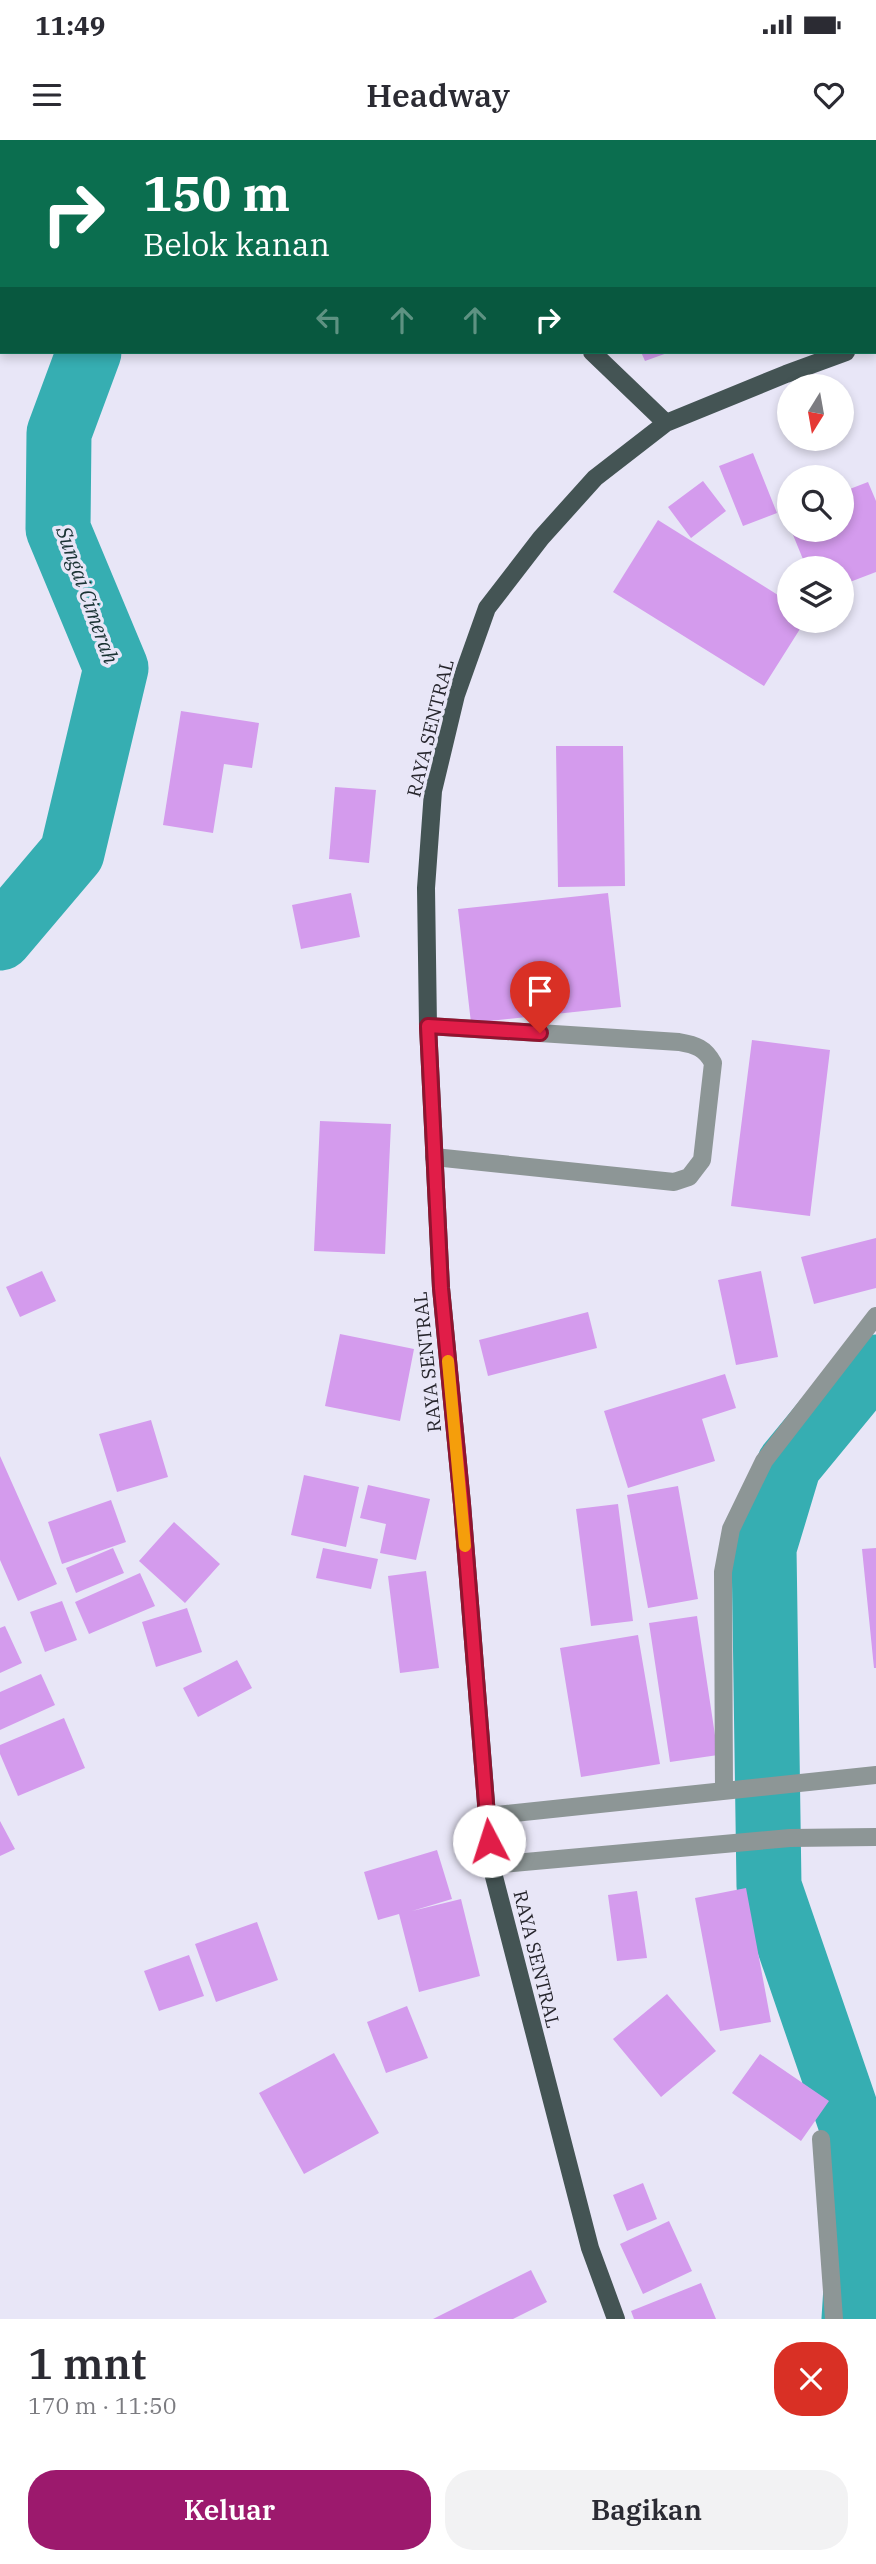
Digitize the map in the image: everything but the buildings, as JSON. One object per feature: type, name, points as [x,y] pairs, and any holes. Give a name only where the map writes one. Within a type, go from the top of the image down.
[{"type":"main road","points":[[594,354],[666,424]]},
{"type":"main road","name":"RAYA SENTRAL","points":[[615,2319],[590,2248],[491,1865],[463,1517],[441,1288],[428,1026],[426,888],[433,791],[456,695],[487,608],[541,538],[595,478],[666,424],[841,354]]},
{"type":"street","points":[[428,1026],[679,1042],[707,1051],[713,1063],[702,1160],[689,1177],[674,1182],[660,1182],[434,1157]]},
{"type":"street","points":[[724,1791],[723,1572],[731,1529],[764,1461],[876,1316]]},
{"type":"street","points":[[486,1816],[876,1774]]},
{"type":"street","points":[[491,1865],[790,1838],[876,1837]]},
{"type":"street","points":[[821,2139],[834,2319]]},
{"type":"waterway","name":"Sungai Cimerah","points":[[0,938],[72,853],[116,668],[58,529],[59,433],[88,354]]},
{"type":"waterway","points":[[854,2319],[858,2256],[856,2139],[769,1886],[764,1548],[789,1465],[859,1380],[876,1367]]},
{"type":"slow traffic","points":[[448,1361],[465,1546]]},
{"type":"route","points":[[489,1841],[462,1504],[441,1288],[428,1026],[540,1033]]}]
